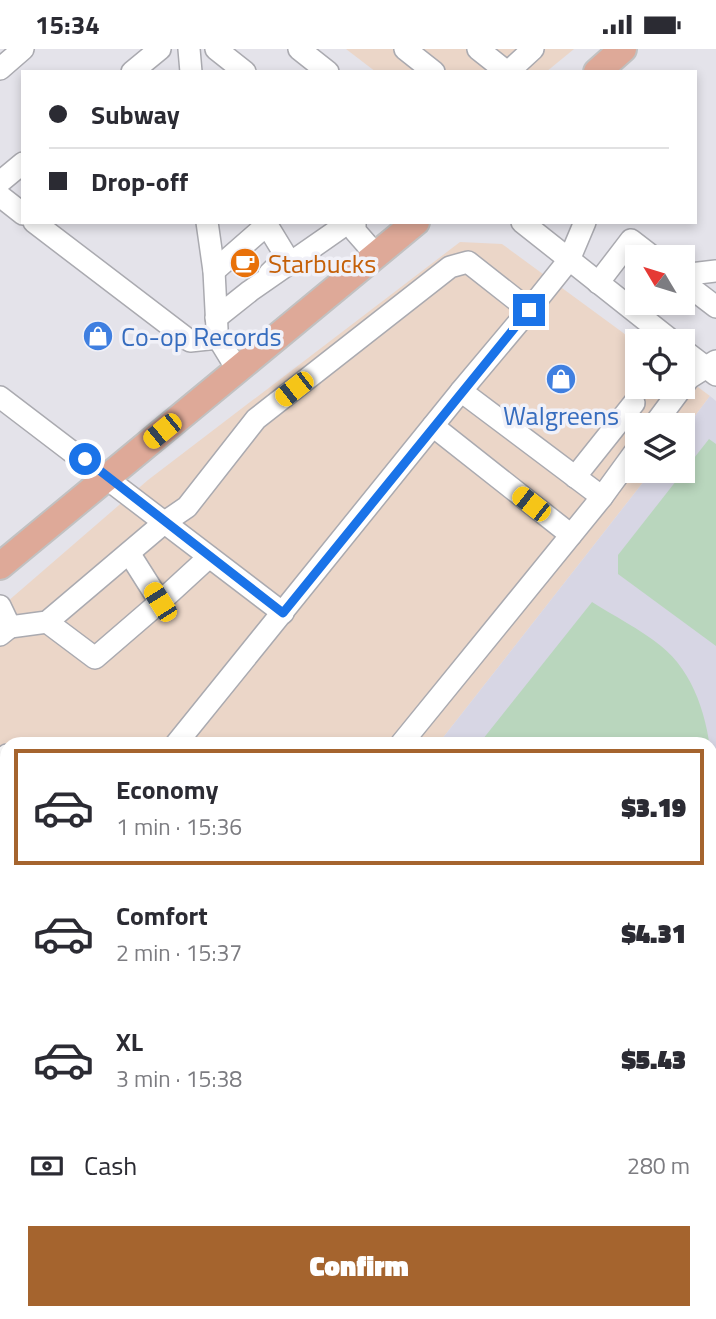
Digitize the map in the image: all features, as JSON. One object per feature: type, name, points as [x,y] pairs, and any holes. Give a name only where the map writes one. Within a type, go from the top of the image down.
[{"type":"main road","points":[[599,70],[623,49]]},
{"type":"main road","points":[[0,566],[414,224]]},
{"type":"street","points":[[0,69],[23,49]]},
{"type":"street","points":[[134,70],[160,49]]},
{"type":"street","points":[[189,49],[191,70]]},
{"type":"street","points":[[216,49],[242,70]]},
{"type":"street","points":[[299,49],[326,61]]},
{"type":"street","points":[[405,49],[431,70]]},
{"type":"street","points":[[478,49],[505,70]]},
{"type":"street","points":[[510,70],[533,49]]},
{"type":"street","points":[[0,182],[21,165]]},
{"type":"street","points":[[0,196],[21,212]]},
{"type":"street","points":[[37,224],[190,341],[217,328],[281,262],[284,253],[270,230],[262,229],[214,271]]},
{"type":"street","points":[[206,224],[214,271],[217,328],[237,369]]},
{"type":"street","points":[[250,291],[346,224]]},
{"type":"street","points":[[355,224],[355,231],[376,255]]},
{"type":"street","points":[[524,224],[657,329]]},
{"type":"street","points":[[182,737],[569,260],[584,224]]},
{"type":"street","points":[[597,283],[625,248]]},
{"type":"street","points":[[0,606],[5,631],[47,621],[164,522],[187,507],[256,419],[450,267],[468,262],[529,310]]},
{"type":"street","points":[[695,275],[716,271]]},
{"type":"street","points":[[695,289],[716,307]]},
{"type":"street","points":[[695,357],[713,368]]},
{"type":"street","points":[[663,413],[689,378],[713,368]]},
{"type":"street","points":[[461,391],[602,497]]},
{"type":"street","points":[[0,397],[283,613]]},
{"type":"street","points":[[575,477],[634,403]]},
{"type":"street","points":[[433,426],[571,535]]},
{"type":"street","points":[[407,737],[625,465]]},
{"type":"street","points":[[129,553],[160,602]]},
{"type":"street","points":[[47,621],[95,658],[209,557]]},
{"type":"shaded area","points":[[346,49],[574,49],[548,70],[373,70]]},
{"type":"shaded area","points":[[460,242],[502,244],[625,334],[625,399],[695,399],[695,385],[710,396],[695,416],[695,413],[625,413],[625,483],[643,483],[443,737],[0,737],[0,608],[148,480]]},
{"type":"shaded area","points":[[710,396],[716,401],[716,737],[443,737],[643,483],[695,483],[695,416]]},
{"type":"green space","points":[[709,439],[716,444],[716,646],[618,574],[618,555],[674,483],[695,483],[695,457]]},
{"type":"green space","points":[[592,602],[636,628],[676,660],[697,697],[708,737],[485,737]]},
{"type":"place","name":"Starbucks","points":[[245,263]]},
{"type":"place","name":"Co-op Records","points":[[98,336]]},
{"type":"place","name":"Walgreens","points":[[561,379]]},
{"type":"route","points":[[85,459],[106,478],[283,613],[529,310]]}]
